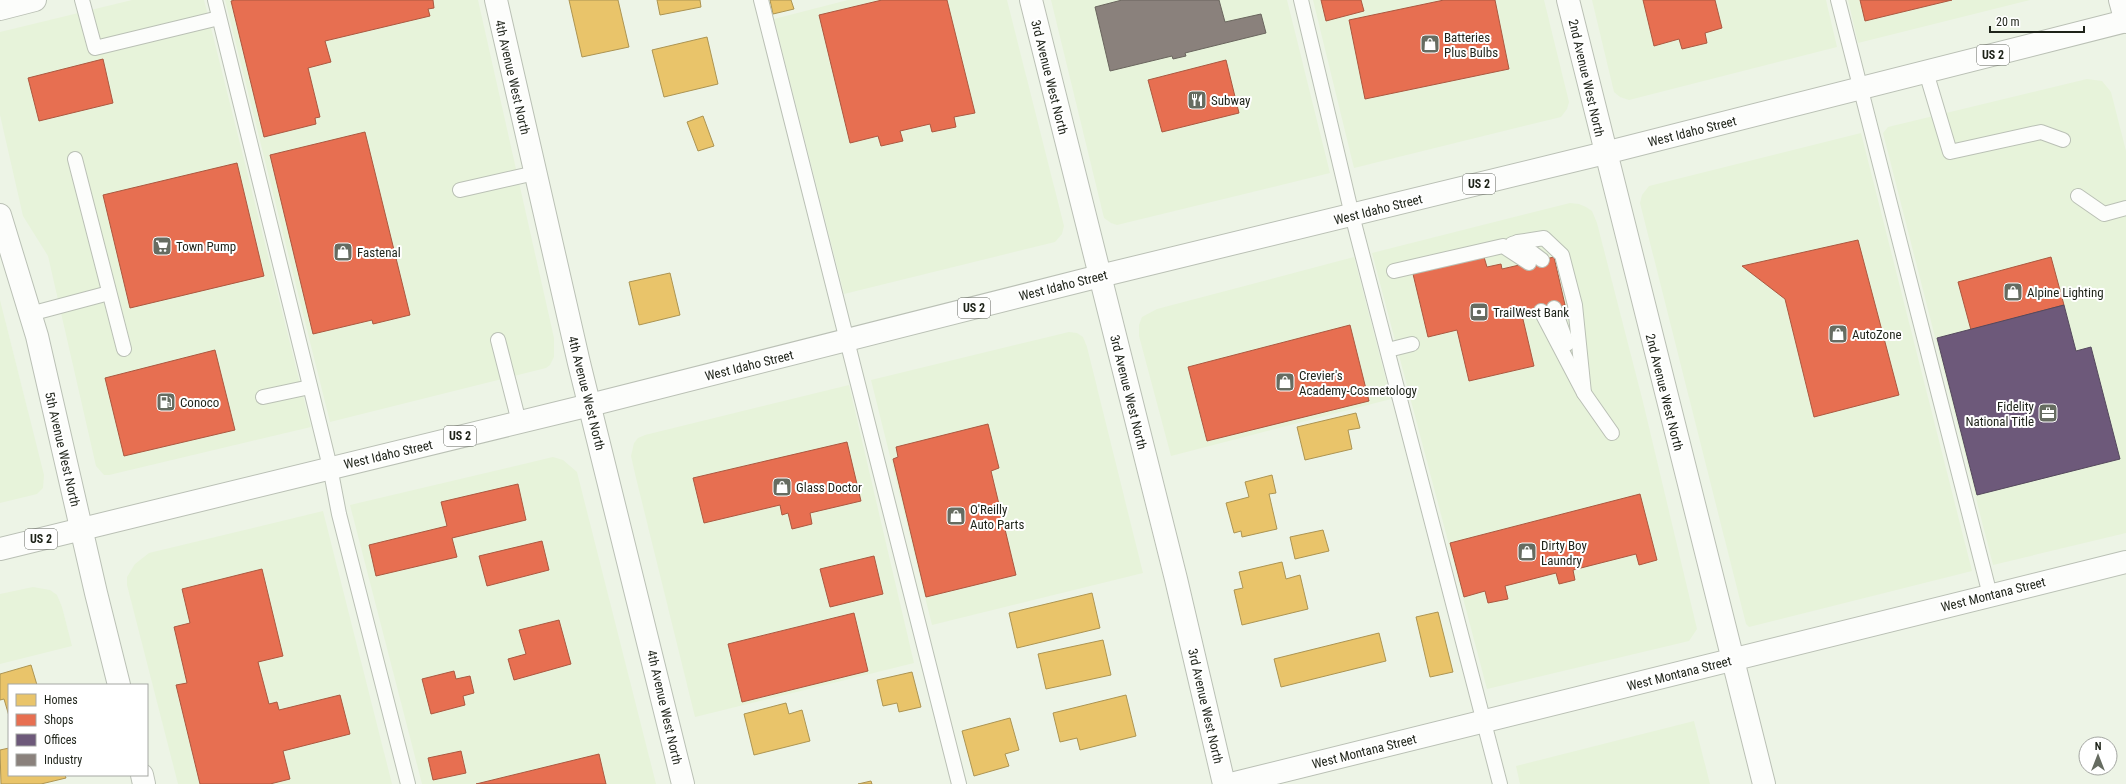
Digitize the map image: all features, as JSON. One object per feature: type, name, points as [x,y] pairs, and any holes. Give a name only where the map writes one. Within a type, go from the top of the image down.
[{"type":"main road","points":[[0,9],[35,0]]},
{"type":"main road","name":"4th Avenue West North","points":[[496,0],[590,405],[683,784]]},
{"type":"main road","name":"3rd Avenue West North","points":[[1031,0],[1176,579],[1224,784]]},
{"type":"main road","name":"2nd Avenue West North","points":[[1568,0],[1605,153],[1764,784]]},
{"type":"main road","points":[[2120,0],[2126,21]]},
{"type":"main road","name":"West Idaho Street","points":[[0,549],[330,467],[590,405],[1100,276],[1605,153],[2126,21]]},
{"type":"main road","name":"5th Avenue West North","points":[[0,215],[37,336],[119,684]]},
{"type":"main road","name":"West Montana Street","points":[[1231,784],[2126,562]]},
{"type":"lane","points":[[82,0],[95,48],[219,18]]},
{"type":"lane","points":[[215,0],[330,467],[339,514],[408,784]]},
{"type":"lane","points":[[761,0],[959,784]]},
{"type":"lane","points":[[1301,0],[1352,215],[1500,784]]},
{"type":"lane","points":[[1838,0],[1990,595]]},
{"type":"lane","points":[[1926,72],[1950,152],[2041,132],[2063,140]]},
{"type":"lane","points":[[75,159],[124,349]]},
{"type":"lane","points":[[460,190],[535,173]]},
{"type":"lane","points":[[2078,196],[2104,214],[2126,208]]},
{"type":"lane","points":[[1394,271],[1518,242],[1544,238],[1562,255],[1575,305],[1584,393]]},
{"type":"lane","points":[[1503,246],[1535,262],[1518,242]]},
{"type":"lane","points":[[30,314],[109,293]]},
{"type":"lane","points":[[1548,309],[1584,393],[1612,433]]},
{"type":"lane","points":[[498,340],[519,422]]},
{"type":"lane","points":[[1388,350],[1412,344]]},
{"type":"lane","points":[[263,397],[310,387]]},
{"type":"shaded area","points":[[132,0],[204,0],[311,427],[104,475],[96,466],[48,256],[23,216],[0,115],[0,32]]},
{"type":"shaded area","points":[[225,0],[478,0],[554,338],[554,357],[550,365],[546,368],[330,422]]},
{"type":"shaded area","points":[[848,0],[1007,0],[1064,226],[1062,234],[1055,242],[844,294],[774,19]]},
{"type":"shaded area","points":[[1051,0],[1287,0],[1330,173],[1117,225],[1111,223],[1104,218]]},
{"type":"shaded area","points":[[1313,0],[1544,0],[1569,102],[1567,109],[1561,117],[1354,168]]},
{"type":"shaded area","points":[[1592,0],[1826,0],[1837,47],[1629,100],[1620,97],[1614,92]]},
{"type":"shaded area","points":[[1848,0],[2030,0],[1858,43]]},
{"type":"shaded area","points":[[2087,79],[2102,81],[2111,92],[2126,151],[2126,533],[1993,565],[1883,133],[1888,127]]},
{"type":"shaded area","points":[[1861,133],[1972,571],[1749,627],[1746,624],[1640,203],[1642,195],[1649,186]]},
{"type":"shaded area","points":[[1570,203],[1579,204],[1592,211],[1597,223],[1643,402],[1697,629],[1689,641],[1487,689],[1372,253]]},
{"type":"shaded area","points":[[1354,257],[1391,399],[1171,456],[1139,336],[1139,325],[1142,317],[1157,309]]},
{"type":"shaded area","points":[[0,300],[44,475],[43,488],[37,494],[0,503]]},
{"type":"shaded area","points":[[1069,332],[1077,333],[1083,337],[1087,347],[1143,573],[932,625],[871,380]]},
{"type":"shaded area","points":[[849,385],[914,663],[695,717],[631,456],[634,443],[638,438],[645,435]]},
{"type":"shaded area","points":[[553,457],[563,460],[577,472],[656,784],[422,784],[350,505]]},
{"type":"shaded area","points":[[323,511],[392,784],[178,784],[127,585],[127,577],[135,564],[149,553]]},
{"type":"shaded area","points":[[33,587],[50,590],[57,595],[62,607],[72,646],[0,664],[0,594]]},
{"type":"shaded area","points":[[1694,721],[1710,784],[1520,784],[1516,766]]},
{"type":"building: Homes","points":[[569,0],[618,0],[629,47],[582,57]]},
{"type":"building: Homes","points":[[657,0],[700,0],[701,7],[660,15]]},
{"type":"building: Homes","points":[[770,0],[791,0],[794,9],[773,14]]},
{"type":"building: Homes","points":[[707,37],[718,84],[664,97],[652,50]]},
{"type":"building: Homes","points":[[703,116],[714,146],[698,151],[687,122]]},
{"type":"building: Homes","points":[[670,273],[680,315],[639,325],[629,282]]},
{"type":"building: Homes","points":[[1356,413],[1360,428],[1348,430],[1352,449],[1305,460],[1297,427]]},
{"type":"building: Homes","points":[[1272,475],[1276,493],[1269,494],[1277,529],[1242,537],[1241,531],[1234,533],[1226,503],[1249,497],[1245,482]]},
{"type":"building: Homes","points":[[1323,530],[1329,551],[1295,559],[1290,537]]},
{"type":"building: Homes","points":[[1282,562],[1286,579],[1300,575],[1308,609],[1242,625],[1234,590],[1243,588],[1239,572]]},
{"type":"building: Homes","points":[[1092,593],[1100,628],[1017,648],[1009,613]]},
{"type":"building: Homes","points":[[1438,612],[1453,672],[1430,677],[1416,617]]},
{"type":"building: Homes","points":[[1379,633],[1386,661],[1281,687],[1274,659]]},
{"type":"building: Homes","points":[[1103,640],[1111,675],[1046,689],[1038,654]]},
{"type":"building: Homes","points":[[31,665],[37,684],[8,684],[8,713],[4,699],[0,700],[0,674]]},
{"type":"building: Homes","points":[[912,672],[921,707],[899,712],[897,703],[883,706],[877,680]]},
{"type":"building: Homes","points":[[1126,695],[1136,736],[1080,750],[1077,738],[1060,742],[1053,713]]},
{"type":"building: Homes","points":[[786,703],[789,714],[802,710],[810,741],[754,755],[744,714]]},
{"type":"building: Homes","points":[[1010,718],[1019,750],[1005,754],[1009,766],[974,776],[962,731]]},
{"type":"building: Homes","points":[[8,748],[8,776],[65,776],[66,778],[41,784],[1,784],[0,750]]},
{"type":"building: Homes","points":[[871,781],[872,784],[858,784]]},
{"type":"building: Shops","points":[[433,0],[434,8],[428,9],[430,16],[325,41],[331,62],[308,68],[320,117],[315,118],[316,124],[264,137],[231,1]]},
{"type":"building: Shops","points":[[882,0],[947,0],[975,113],[954,117],[956,127],[932,132],[930,124],[900,131],[903,141],[881,146],[878,136],[850,143],[819,15]]},
{"type":"building: Shops","points":[[1321,0],[1361,0],[1364,11],[1326,21]]},
{"type":"building: Shops","points":[[1444,0],[1495,0],[1509,69],[1365,99],[1349,20]]},
{"type":"building: Shops","points":[[1643,0],[1715,0],[1722,28],[1705,33],[1707,43],[1682,49],[1679,39],[1654,46]]},
{"type":"building: Shops","points":[[1860,0],[1952,0],[1865,21]]},
{"type":"building: Shops","points":[[103,59],[113,103],[39,121],[28,78]]},
{"type":"building: Shops","points":[[1226,60],[1239,113],[1162,132],[1148,80]]},
{"type":"building: Shops","points":[[365,132],[410,315],[373,324],[372,320],[313,334],[270,155]]},
{"type":"building: Shops","points":[[237,163],[264,276],[130,308],[103,195]]},
{"type":"building: Shops","points":[[1858,240],[1899,395],[1814,417],[1785,299],[1742,266]]},
{"type":"building: Shops","points":[[1484,257],[1487,267],[1501,264],[1502,269],[1554,257],[1565,305],[1522,315],[1534,366],[1469,381],[1457,330],[1428,337],[1413,274]]},
{"type":"building: Shops","points":[[2051,257],[2064,305],[1971,330],[1958,282]]},
{"type":"building: Shops","points":[[1350,325],[1369,401],[1207,441],[1188,367]]},
{"type":"building: Shops","points":[[215,350],[235,430],[124,456],[105,378]]},
{"type":"building: Shops","points":[[988,424],[999,468],[991,471],[1016,575],[926,597],[893,459],[898,457],[896,447]]},
{"type":"building: Shops","points":[[847,442],[861,501],[810,513],[812,524],[792,529],[788,513],[782,515],[780,505],[704,523],[693,478]]},
{"type":"building: Shops","points":[[518,484],[526,520],[452,538],[457,557],[376,576],[369,545],[447,526],[441,502]]},
{"type":"building: Shops","points":[[1640,494],[1657,560],[1639,565],[1636,554],[1573,570],[1575,580],[1559,584],[1556,573],[1505,586],[1508,599],[1488,603],[1485,591],[1464,597],[1450,543]]},
{"type":"building: Shops","points":[[542,541],[549,570],[487,586],[479,556]]},
{"type":"building: Shops","points":[[874,556],[883,594],[830,607],[820,569]]},
{"type":"building: Shops","points":[[262,569],[283,656],[258,662],[269,704],[277,702],[279,710],[340,695],[350,734],[283,751],[290,779],[270,784],[200,784],[176,685],[187,683],[174,627],[190,623],[182,589]]},
{"type":"building: Shops","points":[[854,613],[868,671],[742,702],[728,644]]},
{"type":"building: Shops","points":[[559,620],[571,664],[514,680],[508,659],[526,654],[519,630]]},
{"type":"building: Shops","points":[[454,671],[456,679],[470,676],[474,693],[463,696],[465,705],[431,714],[422,679]]},
{"type":"building: Shops","points":[[461,751],[466,773],[433,780],[428,758]]},
{"type":"building: Shops","points":[[599,754],[606,784],[476,784]]},
{"type":"building: Offices","points":[[2064,305],[2076,351],[2091,347],[2120,459],[1977,495],[1937,338]]},
{"type":"building: Industry","points":[[1122,0],[1219,0],[1225,22],[1261,14],[1266,33],[1185,53],[1186,56],[1173,59],[1172,56],[1110,71],[1095,7]]},
{"type":"place","name":"Batteries Plus Bulbs","points":[[1430,44]]},
{"type":"place","name":"Subway","points":[[1197,100]]},
{"type":"place","name":"Town Pump","points":[[162,246]]},
{"type":"place","name":"Fastenal","points":[[343,252]]},
{"type":"place","name":"Alpine Lighting","points":[[2013,292]]},
{"type":"place","name":"TrailWest Bank","points":[[1479,312]]},
{"type":"place","name":"AutoZone","points":[[1838,334]]},
{"type":"place","name":"Crevier's Academy-Cosmetology","points":[[1285,382]]},
{"type":"place","name":"Conoco","points":[[166,402]]},
{"type":"place","name":"Fidelity National Title","points":[[2048,413]]},
{"type":"place","name":"Glass Doctor","points":[[782,487]]},
{"type":"place","name":"O'Reilly Auto Parts","points":[[956,516]]},
{"type":"place","name":"Dirty Boy Laundry","points":[[1527,552]]}]
